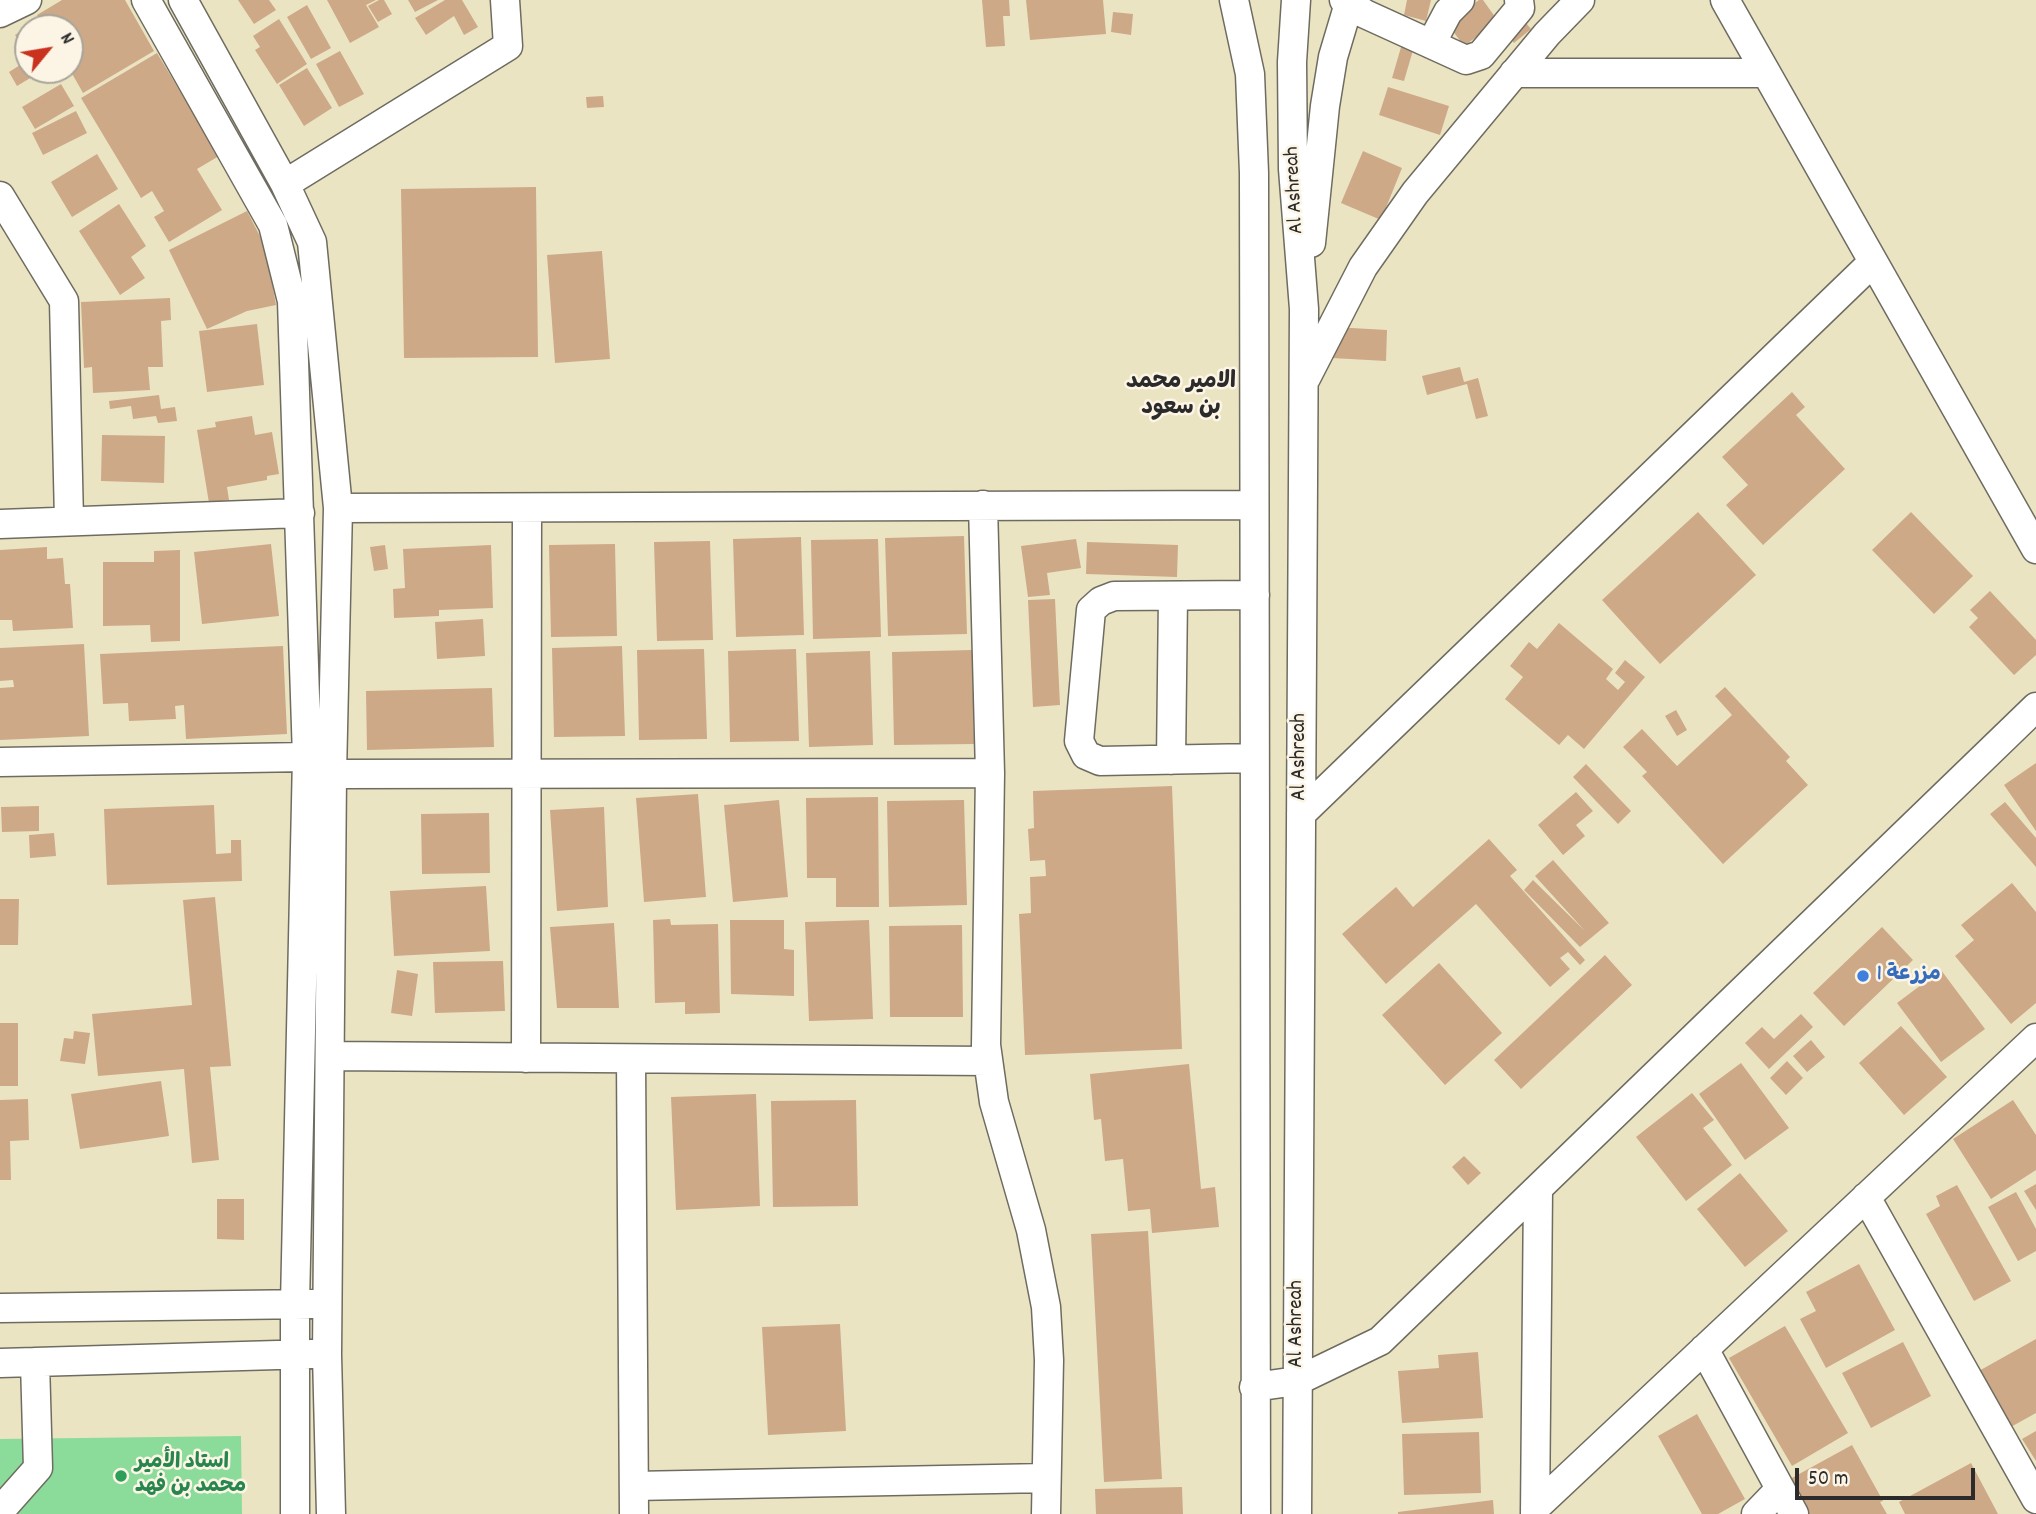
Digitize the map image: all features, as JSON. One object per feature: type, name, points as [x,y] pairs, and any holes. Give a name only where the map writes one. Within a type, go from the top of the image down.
[{"type":"street","points":[[0,13],[27,0]]},
{"type":"street","points":[[146,0],[274,225],[292,301],[307,757],[295,1304],[295,1514]]},
{"type":"street","points":[[183,0],[285,184],[312,242],[338,508],[332,774],[330,1305],[327,1354],[331,1514]]},
{"type":"street","points":[[285,184],[508,46],[505,0]]},
{"type":"street","points":[[1234,0],[1250,74],[1254,173],[1256,1514]]},
{"type":"street","name":"Al Ashreah","points":[[1296,0],[1292,62],[1293,170],[1304,309],[1297,1514]]},
{"type":"street","points":[[1431,44],[1448,12],[1460,0]]},
{"type":"street","points":[[1304,309],[1325,106],[1333,57],[1347,1],[1466,60],[1481,55],[1520,8],[1519,0]]},
{"type":"street","points":[[1303,383],[1363,267],[1415,193],[1580,0]]},
{"type":"street","points":[[1725,0],[2036,549]]},
{"type":"street","points":[[1514,74],[1765,73]]},
{"type":"street","points":[[0,196],[64,301],[69,521]]},
{"type":"street","points":[[1301,814],[1873,262]]},
{"type":"street","points":[[983,505],[990,773],[988,1061],[994,1102],[1031,1230],[1046,1307],[1046,1514]]},
{"type":"street","points":[[338,508],[1254,505]]},
{"type":"street","points":[[526,1058],[527,508]]},
{"type":"street","points":[[0,524],[300,513]]},
{"type":"street","points":[[1254,758],[1100,761],[1086,755],[1079,741],[1091,610],[1101,601],[1114,596],[1255,594]]},
{"type":"street","points":[[1171,760],[1173,596]]},
{"type":"street","points":[[1254,1387],[1297,1381],[1381,1341],[2036,708]]},
{"type":"street","points":[[0,762],[307,757]]},
{"type":"street","points":[[332,774],[990,773]]},
{"type":"street","points":[[1535,1511],[1866,1197],[2034,1044]]},
{"type":"street","points":[[331,1056],[988,1061]]},
{"type":"street","points":[[631,1059],[634,1500],[1046,1478]]},
{"type":"street","points":[[1535,1511],[1538,1189]]},
{"type":"street","points":[[1866,1197],[2036,1499]]},
{"type":"street","points":[[0,1308],[330,1305]]},
{"type":"street","points":[[1704,1349],[1794,1514]]},
{"type":"street","points":[[0,1363],[327,1354]]},
{"type":"street","points":[[0,1511],[38,1468],[35,1362]]},
{"type":"street","points":[[1756,1514],[1780,1489]]},
{"type":"green space","name":"استاد الأمير محمد بن فهد","points":[[241,1436],[242,1514],[0,1514],[0,1439]]},
{"type":"building","points":[[62,0],[125,0],[154,51],[83,93],[78,84],[84,84],[84,14],[39,14]]},
{"type":"building","points":[[238,0],[269,0],[276,10],[254,24]]},
{"type":"building","points":[[327,0],[376,0],[366,5],[379,27],[350,43]]},
{"type":"building","points":[[384,0],[392,14],[378,22],[368,6]]},
{"type":"building","points":[[408,0],[438,0],[415,12]]},
{"type":"building","points":[[445,0],[462,0],[478,27],[464,35],[454,16],[426,35],[415,18]]},
{"type":"building","points":[[982,0],[1009,0],[1010,16],[1003,16],[1005,46],[986,47]]},
{"type":"building","points":[[1026,0],[1103,0],[1106,34],[1030,40]]},
{"type":"building","points":[[1407,0],[1431,0],[1426,21],[1404,15]]},
{"type":"building","points":[[1479,0],[1483,0],[1498,21],[1464,46],[1447,23]]},
{"type":"building","points":[[307,5],[331,48],[311,59],[287,17]]},
{"type":"building","points":[[1113,12],[1133,14],[1131,35],[1111,32]]},
{"type":"building","points":[[1521,17],[1531,29],[1514,43],[1504,31]]},
{"type":"building","points":[[279,19],[307,64],[277,84],[255,50],[260,47],[253,36]]},
{"type":"building","points":[[1404,37],[1416,40],[1404,81],[1392,78]]},
{"type":"building","points":[[340,51],[364,94],[339,107],[316,64]]},
{"type":"building","points":[[157,53],[219,156],[197,169],[222,210],[169,242],[154,217],[164,211],[152,191],[141,198],[81,98]]},
{"type":"building","points":[[307,68],[332,108],[304,126],[279,85]]},
{"type":"building","points":[[61,84],[74,106],[35,129],[22,107]]},
{"type":"building","points":[[1388,87],[1449,106],[1440,135],[1379,115]]},
{"type":"building","points":[[603,96],[604,107],[587,108],[586,97]]},
{"type":"building","points":[[76,111],[87,133],[43,155],[32,133]]},
{"type":"building","points":[[1363,151],[1402,168],[1381,220],[1341,203]]},
{"type":"building","points":[[97,154],[118,189],[72,217],[51,182]]},
{"type":"building","points":[[536,187],[538,357],[404,358],[401,189]]},
{"type":"building","points":[[119,204],[146,246],[131,257],[145,278],[120,295],[79,231]]},
{"type":"building","points":[[247,211],[266,248],[276,305],[247,311],[207,329],[169,250]]},
{"type":"building","points":[[602,251],[610,359],[555,363],[547,255]]},
{"type":"building","points":[[170,298],[171,320],[161,321],[163,367],[148,367],[150,390],[93,393],[92,367],[84,368],[81,302]]},
{"type":"building","points":[[257,324],[264,385],[207,392],[199,331]]},
{"type":"building","points":[[1334,327],[1387,330],[1386,361],[1332,358]]},
{"type":"building","points":[[1460,367],[1464,382],[1478,378],[1488,416],[1476,419],[1467,384],[1427,395],[1422,376]]},
{"type":"building","points":[[1792,392],[1805,407],[1796,415],[1845,469],[1763,545],[1726,505],[1748,485],[1722,457]]},
{"type":"building","points":[[159,395],[161,409],[175,407],[177,421],[158,423],[156,416],[133,419],[131,406],[110,409],[109,401]]},
{"type":"building","points":[[252,416],[255,435],[272,432],[279,474],[267,476],[267,480],[227,487],[229,500],[209,503],[197,430],[216,427],[215,422]]},
{"type":"building","points":[[102,435],[165,436],[164,483],[101,481]]},
{"type":"building","points":[[1698,512],[1756,575],[1660,664],[1602,600]]},
{"type":"building","points":[[1911,512],[1973,576],[1934,614],[1872,550]]},
{"type":"building","points":[[964,536],[967,634],[888,636],[885,538]]},
{"type":"building","points":[[801,537],[804,635],[736,637],[733,539]]},
{"type":"building","points":[[878,539],[881,637],[813,639],[811,540]]},
{"type":"building","points":[[1076,539],[1081,568],[1047,573],[1050,595],[1028,597],[1021,546]]},
{"type":"building","points":[[710,541],[713,640],[657,641],[654,542]]},
{"type":"building","points":[[1087,542],[1178,545],[1177,577],[1086,574]]},
{"type":"building","points":[[271,544],[279,616],[202,624],[194,552]]},
{"type":"building","points":[[615,544],[617,636],[551,637],[549,545]]},
{"type":"building","points":[[385,545],[388,569],[374,571],[370,547]]},
{"type":"building","points":[[491,545],[493,608],[439,610],[439,616],[394,618],[393,589],[405,588],[403,549]]},
{"type":"building","points":[[47,547],[47,559],[63,558],[65,584],[70,584],[73,628],[13,631],[12,620],[0,620],[0,550]]},
{"type":"building","points":[[180,550],[180,641],[151,642],[150,625],[103,626],[103,562],[154,562],[154,551]]},
{"type":"building","points":[[1990,591],[2036,640],[2036,655],[2014,675],[1969,627],[1978,618],[1970,610]]},
{"type":"building","points":[[1055,599],[1060,705],[1033,707],[1028,600]]},
{"type":"building","points":[[483,619],[485,656],[437,659],[435,622]]},
{"type":"building","points":[[1559,623],[1613,669],[1606,679],[1618,690],[1625,682],[1615,673],[1625,660],[1645,677],[1584,749],[1568,735],[1559,745],[1505,699],[1523,677],[1510,666],[1529,642],[1537,649]]},
{"type":"building","points":[[84,644],[89,736],[0,740],[0,688],[14,687],[13,680],[0,681],[0,648]]},
{"type":"building","points":[[283,646],[287,734],[186,739],[184,705],[175,706],[176,719],[129,721],[128,703],[103,704],[100,654]]},
{"type":"building","points":[[622,646],[625,736],[554,737],[552,648]]},
{"type":"building","points":[[704,649],[707,739],[639,740],[637,650]]},
{"type":"building","points":[[796,649],[799,741],[730,742],[728,651]]},
{"type":"building","points":[[972,650],[974,744],[894,745],[892,652]]},
{"type":"building","points":[[870,651],[873,745],[809,747],[806,653]]},
{"type":"building","points":[[1725,687],[1790,757],[1786,761],[1808,785],[1723,864],[1642,776],[1647,772],[1623,747],[1642,729],[1677,766],[1732,715],[1715,696]]},
{"type":"building","points":[[492,688],[494,747],[367,750],[366,691]]},
{"type":"building","points":[[1676,710],[1687,730],[1677,736],[1665,716]]},
{"type":"building","points":[[2036,763],[2036,831],[2004,785]]},
{"type":"building","points":[[1586,764],[1631,811],[1618,824],[1573,777]]},
{"type":"building","points":[[1172,786],[1182,1049],[1025,1055],[1019,914],[1031,913],[1030,877],[1046,876],[1045,860],[1030,861],[1028,829],[1034,828],[1033,791]]},
{"type":"building","points":[[1576,792],[1593,811],[1576,825],[1585,836],[1563,855],[1538,825]]},
{"type":"building","points":[[698,794],[706,897],[644,902],[636,798]]},
{"type":"building","points":[[878,797],[879,907],[836,907],[836,878],[807,878],[806,798]]},
{"type":"building","points":[[779,800],[788,897],[733,902],[724,805]]},
{"type":"building","points":[[964,800],[967,905],[889,907],[887,801]]},
{"type":"building","points":[[2005,802],[2036,838],[2036,867],[1990,814]]},
{"type":"building","points":[[214,805],[216,854],[231,853],[231,840],[241,840],[242,881],[107,885],[104,809]]},
{"type":"building","points":[[39,806],[39,831],[2,832],[1,807]]},
{"type":"building","points":[[604,807],[608,907],[557,911],[550,810]]},
{"type":"building","points":[[489,813],[490,873],[422,874],[421,814]]},
{"type":"building","points":[[54,833],[56,856],[30,858],[29,835]]},
{"type":"building","points":[[1489,839],[1517,870],[1510,876],[1585,960],[1580,965],[1568,952],[1560,958],[1570,969],[1550,987],[1476,904],[1386,984],[1342,934],[1396,887],[1413,907]]},
{"type":"building","points":[[1553,860],[1609,923],[1580,947],[1524,890],[1533,880],[1585,931],[1535,876]]},
{"type":"building","points":[[2012,883],[2036,912],[2036,1003],[2011,1024],[1955,956],[1974,940],[1961,925]]},
{"type":"building","points":[[486,886],[490,951],[394,956],[390,891]]},
{"type":"building","points":[[215,897],[231,1066],[210,1067],[219,1160],[192,1163],[184,1069],[98,1076],[92,1014],[192,1005],[183,900]]},
{"type":"building","points":[[0,899],[19,899],[18,945],[0,945]]},
{"type":"building","points":[[670,919],[671,925],[718,924],[720,1013],[685,1014],[685,1002],[655,1003],[653,920]]},
{"type":"building","points":[[730,920],[784,920],[784,949],[794,950],[794,996],[731,994]]},
{"type":"building","points":[[869,920],[873,1019],[809,1021],[805,922]]},
{"type":"building","points":[[614,923],[619,1008],[557,1008],[550,927]]},
{"type":"building","points":[[962,925],[963,1017],[890,1017],[889,926]]},
{"type":"building","name":"مزرعة 1","points":[[1882,927],[1913,960],[1844,1026],[1813,993]]},
{"type":"building","points":[[1605,955],[1632,985],[1521,1089],[1494,1060]]},
{"type":"building","points":[[503,961],[505,1011],[435,1013],[433,962]]},
{"type":"building","points":[[1439,963],[1502,1033],[1445,1085],[1382,1015]]},
{"type":"building","points":[[397,970],[418,974],[412,1016],[391,1013]]},
{"type":"building","points":[[1941,970],[1985,1029],[1941,1062],[1897,1003]]},
{"type":"building","points":[[1801,1014],[1813,1027],[1769,1069],[1745,1043],[1762,1027],[1774,1039]]},
{"type":"building","points":[[0,1023],[18,1023],[18,1086],[0,1086]]},
{"type":"building","points":[[1901,1026],[1947,1077],[1904,1115],[1859,1063]]},
{"type":"building","points":[[74,1031],[90,1033],[85,1064],[60,1061],[64,1038],[73,1039]]},
{"type":"building","points":[[1811,1040],[1825,1057],[1807,1072],[1793,1056]]},
{"type":"building","points":[[1787,1061],[1803,1078],[1786,1095],[1770,1078]]},
{"type":"building","points":[[1741,1063],[1789,1128],[1745,1160],[1699,1094]]},
{"type":"building","points":[[1189,1064],[1201,1189],[1215,1187],[1219,1227],[1152,1233],[1150,1209],[1128,1211],[1123,1159],[1105,1161],[1101,1119],[1094,1120],[1090,1074]]},
{"type":"building","points":[[161,1081],[169,1136],[80,1149],[71,1094]]},
{"type":"building","points":[[1692,1093],[1714,1120],[1703,1128],[1732,1165],[1686,1201],[1636,1137]]},
{"type":"building","points":[[756,1094],[760,1206],[676,1210],[671,1097]]},
{"type":"building","points":[[28,1099],[29,1140],[10,1141],[11,1180],[0,1180],[0,1100]]},
{"type":"building","points":[[856,1100],[858,1206],[773,1207],[771,1101]]},
{"type":"building","points":[[2013,1100],[2036,1135],[2036,1170],[1991,1199],[1953,1139]]},
{"type":"building","points":[[1464,1156],[1481,1173],[1468,1185],[1452,1167]]},
{"type":"building","points":[[1740,1173],[1788,1231],[1745,1267],[1697,1209]]},
{"type":"building","points":[[2036,1184],[2036,1210],[2024,1191]]},
{"type":"building","points":[[1957,1185],[2011,1281],[1974,1301],[1926,1214],[1940,1206],[1936,1196]]},
{"type":"building","points":[[2016,1192],[2036,1229],[2036,1251],[2018,1261],[1988,1207]]},
{"type":"building","points":[[217,1199],[244,1199],[244,1240],[217,1239]]},
{"type":"building","points":[[1148,1231],[1162,1479],[1104,1482],[1091,1234]]},
{"type":"building","points":[[1859,1264],[1895,1330],[1826,1368],[1800,1319],[1816,1311],[1806,1292]]},
{"type":"building","points":[[840,1324],[846,1431],[768,1435],[762,1327]]},
{"type":"building","points":[[1785,1326],[1848,1433],[1792,1466],[1729,1358]]},
{"type":"building","points":[[2036,1339],[2036,1413],[2009,1428],[1977,1372]]},
{"type":"building","points":[[1903,1342],[1931,1396],[1871,1428],[1842,1373]]},
{"type":"building","points":[[1478,1352],[1483,1418],[1402,1423],[1398,1371],[1439,1368],[1438,1355]]},
{"type":"building","points":[[1697,1414],[1745,1499],[1718,1514],[1702,1514],[1658,1436]]},
{"type":"building","points":[[2036,1431],[2036,1461],[2022,1439]]},
{"type":"building","points":[[1479,1432],[1481,1493],[1404,1495],[1402,1434]]},
{"type":"building","points":[[1852,1445],[1883,1501],[1880,1502],[1887,1514],[1809,1514],[1790,1479]]},
{"type":"building","points":[[1971,1463],[1998,1514],[1905,1514],[1899,1502]]},
{"type":"building","points":[[1182,1487],[1183,1514],[1096,1514],[1095,1489]]},
{"type":"building","points":[[1493,1500],[1494,1514],[1398,1514],[1398,1512]]},
{"type":"place","name":"مزرعة 1","points":[[1863,976]]},
{"type":"place","name":"استاد الأمير محمد بن فهد","points":[[121,1476]]},
{"type":"district","name":"الامير محمد بن سعود","points":[[1181,397]]}]
